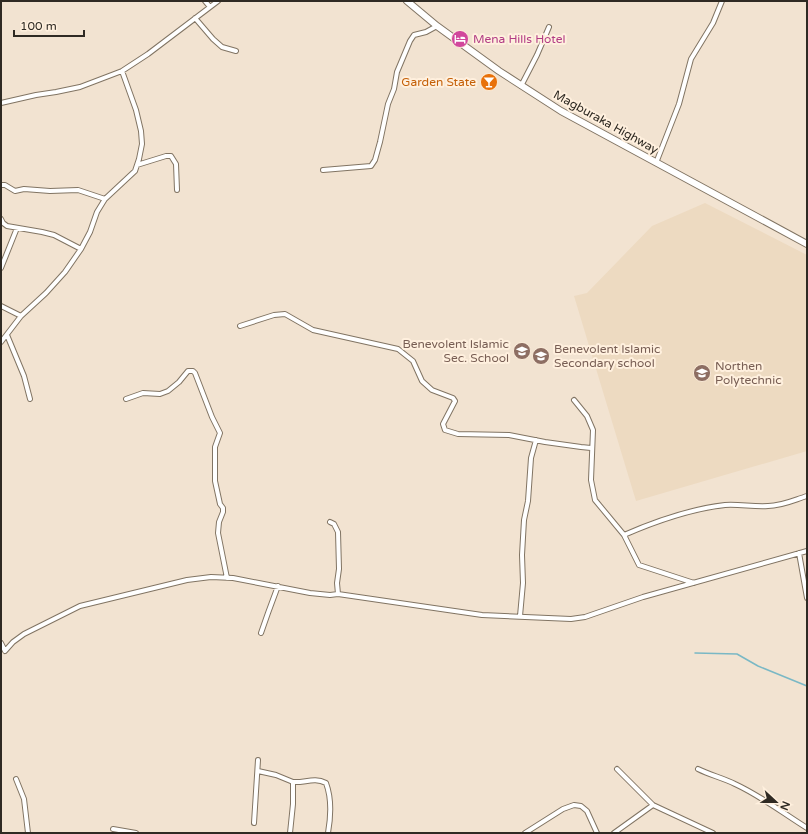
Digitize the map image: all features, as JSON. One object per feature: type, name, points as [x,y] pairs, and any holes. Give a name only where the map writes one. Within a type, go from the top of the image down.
[{"type":"main road","name":"Magburaka Highway","points":[[408,1],[437,26],[494,68],[561,111],[807,244]]},
{"type":"street","points":[[204,1],[210,7]]},
{"type":"street","points":[[1,103],[36,94],[80,87],[122,71],[148,54],[218,1]]},
{"type":"street","points":[[656,163],[679,104],[691,59],[713,23],[722,1]]},
{"type":"street","points":[[195,18],[222,47],[236,51]]},
{"type":"street","points":[[323,170],[371,166],[375,160],[380,142],[397,72],[410,41],[414,35],[426,32],[437,26]]},
{"type":"street","points":[[521,86],[549,27]]},
{"type":"street","points":[[1,342],[21,316],[46,294],[65,272],[81,249],[90,232],[97,212],[105,199],[135,171],[142,144],[141,131],[136,110],[122,71]]},
{"type":"street","points":[[137,165],[166,156],[171,156],[176,164],[177,190]]},
{"type":"street","points":[[1,185],[5,185],[15,191],[24,189],[50,191],[78,190],[105,199]]},
{"type":"street","points":[[1,219],[7,226],[54,235],[81,249]]},
{"type":"street","points":[[1,268],[17,228]]},
{"type":"street","points":[[1,306],[21,316]]},
{"type":"street","points":[[240,326],[274,315],[285,314],[313,330],[398,349],[413,361],[422,381],[432,390],[453,398],[455,401],[443,424],[446,430],[458,434],[509,435],[580,448],[592,448]]},
{"type":"street","points":[[7,335],[24,376],[30,399]]},
{"type":"street","points":[[126,399],[142,393],[160,394],[168,391],[179,382],[188,371],[193,371],[195,373],[212,417],[220,433],[215,447],[215,480],[220,504],[223,508],[218,533],[227,578]]},
{"type":"street","points":[[574,400],[590,421],[593,430],[590,480],[595,500],[624,535],[639,565],[695,583]]},
{"type":"street","points":[[520,616],[524,583],[522,555],[524,520],[528,501],[531,458],[536,440]]},
{"type":"street","points":[[624,535],[670,517],[691,511],[734,505],[769,506],[807,496]]},
{"type":"street","points":[[330,522],[334,524],[338,532],[338,594]]},
{"type":"street","points":[[1,643],[5,651],[13,642],[24,634],[80,606],[187,580],[211,577],[278,586],[310,593],[330,595],[338,594],[482,615],[571,619],[585,617],[642,597],[807,551]]},
{"type":"street","points":[[800,554],[807,598]]},
{"type":"street","points":[[262,633],[278,586]]},
{"type":"street","points":[[254,823],[258,760]]},
{"type":"street","points":[[617,768],[653,805],[713,833]]},
{"type":"street","points":[[698,769],[742,787],[807,828]]},
{"type":"street","points":[[258,771],[276,775],[293,782],[302,782],[312,779],[326,782],[330,793],[331,804],[328,833]]},
{"type":"street","points":[[16,779],[24,799],[28,833]]},
{"type":"street","points":[[290,833],[293,804],[293,782]]},
{"type":"street","points":[[525,833],[563,809],[574,804],[581,806],[587,812],[597,833]]},
{"type":"street","points":[[614,833],[653,805]]},
{"type":"street","points":[[113,829],[136,833]]},
{"type":"shaded area","name":"Northen Polytechnic","points":[[705,203],[807,255],[807,451],[636,501],[574,296],[587,293],[652,226]]},
{"type":"waterway","points":[[695,653],[737,654],[758,666],[807,686]]},
{"type":"place","name":"Mena Hills Hotel","points":[[460,39]]},
{"type":"place","name":"Garden State","points":[[489,82]]},
{"type":"place","name":"Benevolent Islamic Sec. School","points":[[522,351]]},
{"type":"place","name":"Benevolent Islamic Secondary school","points":[[541,356]]},
{"type":"place","name":"Northen Polytechnic","points":[[702,373]]}]
